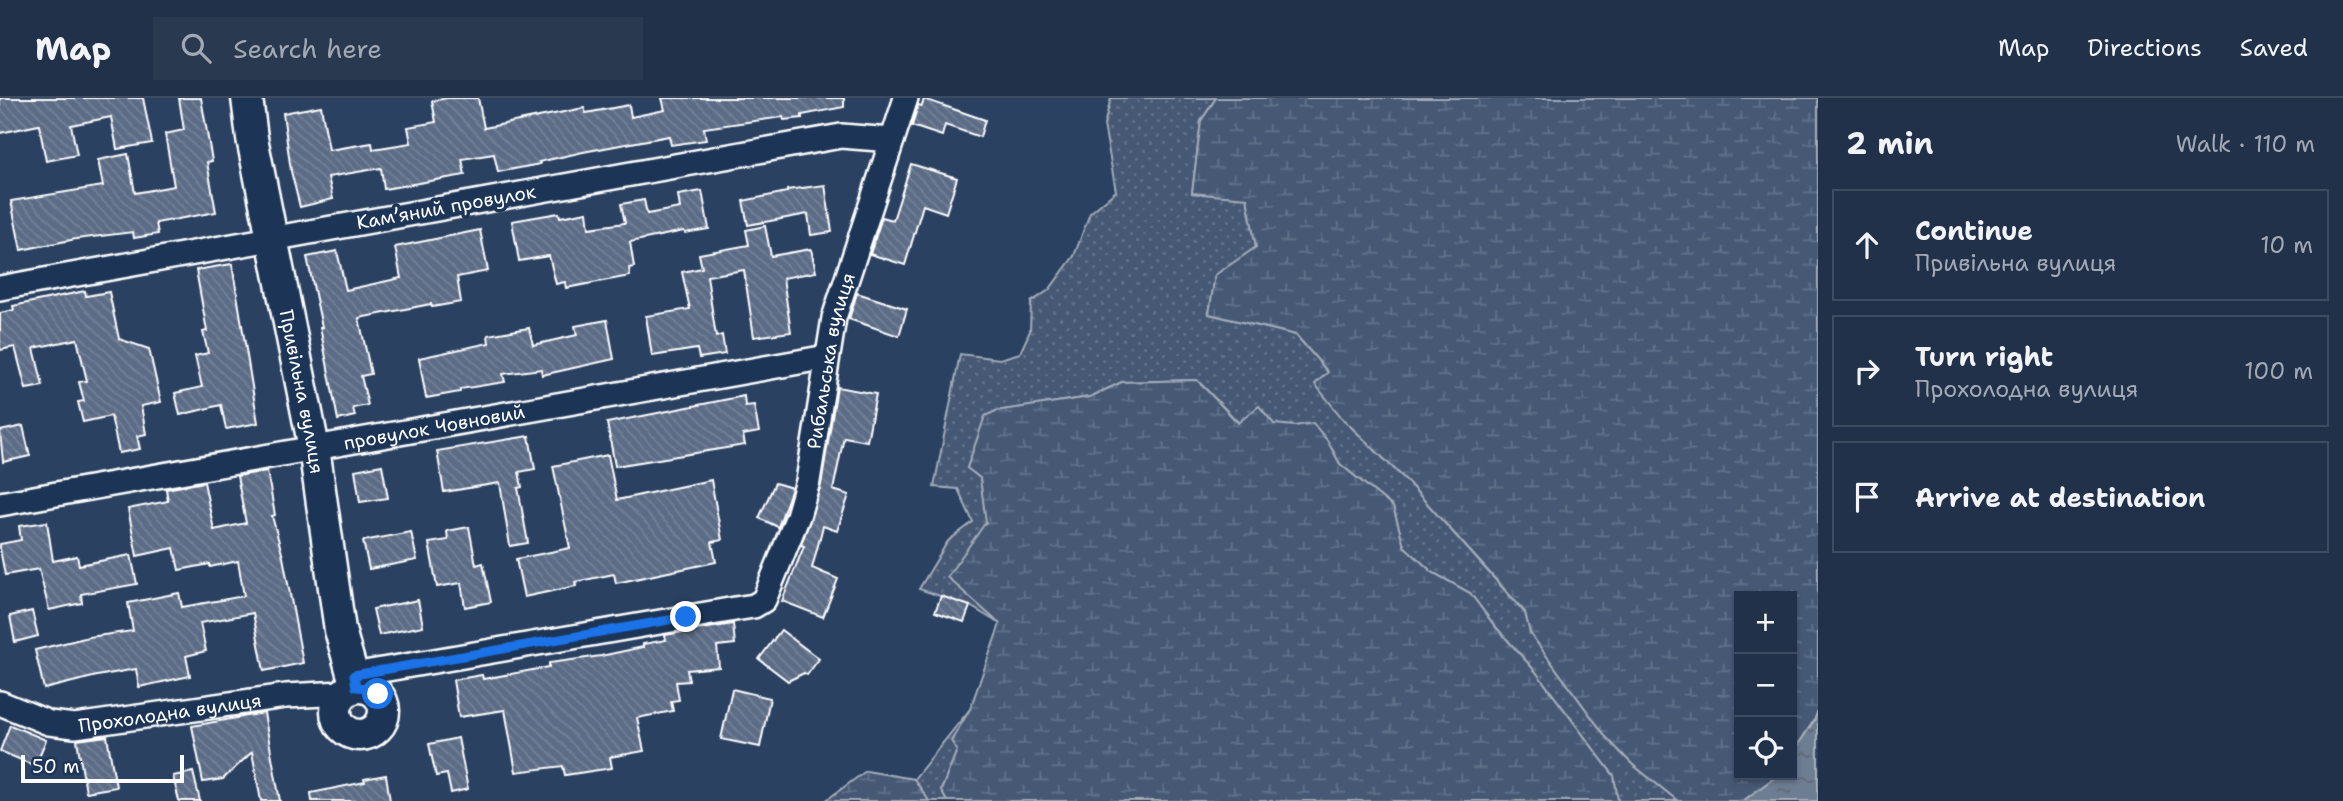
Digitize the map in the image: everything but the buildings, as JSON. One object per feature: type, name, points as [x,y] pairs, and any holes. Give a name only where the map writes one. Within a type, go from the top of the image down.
[{"type":"street","name":"Привільна вулиця","points":[[247,98],[252,138],[274,237],[314,448],[340,630],[351,685]]},
{"type":"street","name":"Рибальська вулиця","points":[[741,608],[754,606],[764,600],[798,516],[808,481],[834,318],[906,98]]},
{"type":"street","name":"Камʼяний провулок","points":[[0,288],[841,136],[892,140]]},
{"type":"street","name":"провулок Човновий","points":[[0,504],[827,357]]},
{"type":"street","name":"Прохолодна вулиця","points":[[0,703],[48,723],[75,726],[351,685],[741,608]]},
{"type":"green space","points":[[1111,98],[1216,98],[1201,121],[1192,193],[1247,197],[1256,248],[1215,275],[1209,314],[1296,335],[1328,372],[1343,419],[1407,481],[1525,613],[1530,633],[1607,738],[1632,764],[1678,801],[1618,801],[1614,776],[1535,671],[1470,593],[1432,572],[1404,546],[1393,507],[1340,464],[1327,440],[1294,426],[1239,423],[1197,380],[1122,382],[1090,397],[996,411],[986,416],[967,468],[980,478],[987,522],[948,577],[1000,624],[970,606],[919,589],[948,541],[973,522],[958,489],[934,487],[960,354],[1000,359],[1020,353],[1030,331],[1031,302],[1049,290],[1074,256],[1090,213],[1116,191],[1104,125]]},
{"type":"green space","points":[[1216,98],[1818,98],[1818,710],[1797,746],[1797,591],[1734,591],[1734,780],[1772,780],[1743,801],[1678,801],[1632,764],[1607,738],[1530,633],[1525,612],[1407,481],[1343,419],[1315,384],[1328,372],[1296,335],[1209,314],[1215,275],[1256,247],[1247,198],[1192,193],[1201,121]]},
{"type":"green space","points":[[1197,380],[1238,423],[1259,406],[1274,424],[1294,426],[1313,423],[1327,440],[1340,464],[1393,507],[1404,546],[1432,572],[1470,593],[1535,671],[1614,776],[1618,801],[947,801],[941,791],[957,750],[951,741],[970,709],[1000,624],[947,577],[986,522],[980,478],[967,468],[985,416],[996,411],[1090,397],[1122,382]]},
{"type":"green space","points":[[970,709],[952,741],[957,750],[941,791],[947,801],[929,801],[914,779]]},
{"type":"green space","points":[[866,771],[914,779],[929,801],[825,801]]},
{"type":"water","points":[[1818,710],[1818,801],[1743,801],[1771,780],[1797,780],[1797,746]]},
{"type":"route","points":[[378,694],[368,688],[356,687],[354,675],[686,617]]}]
